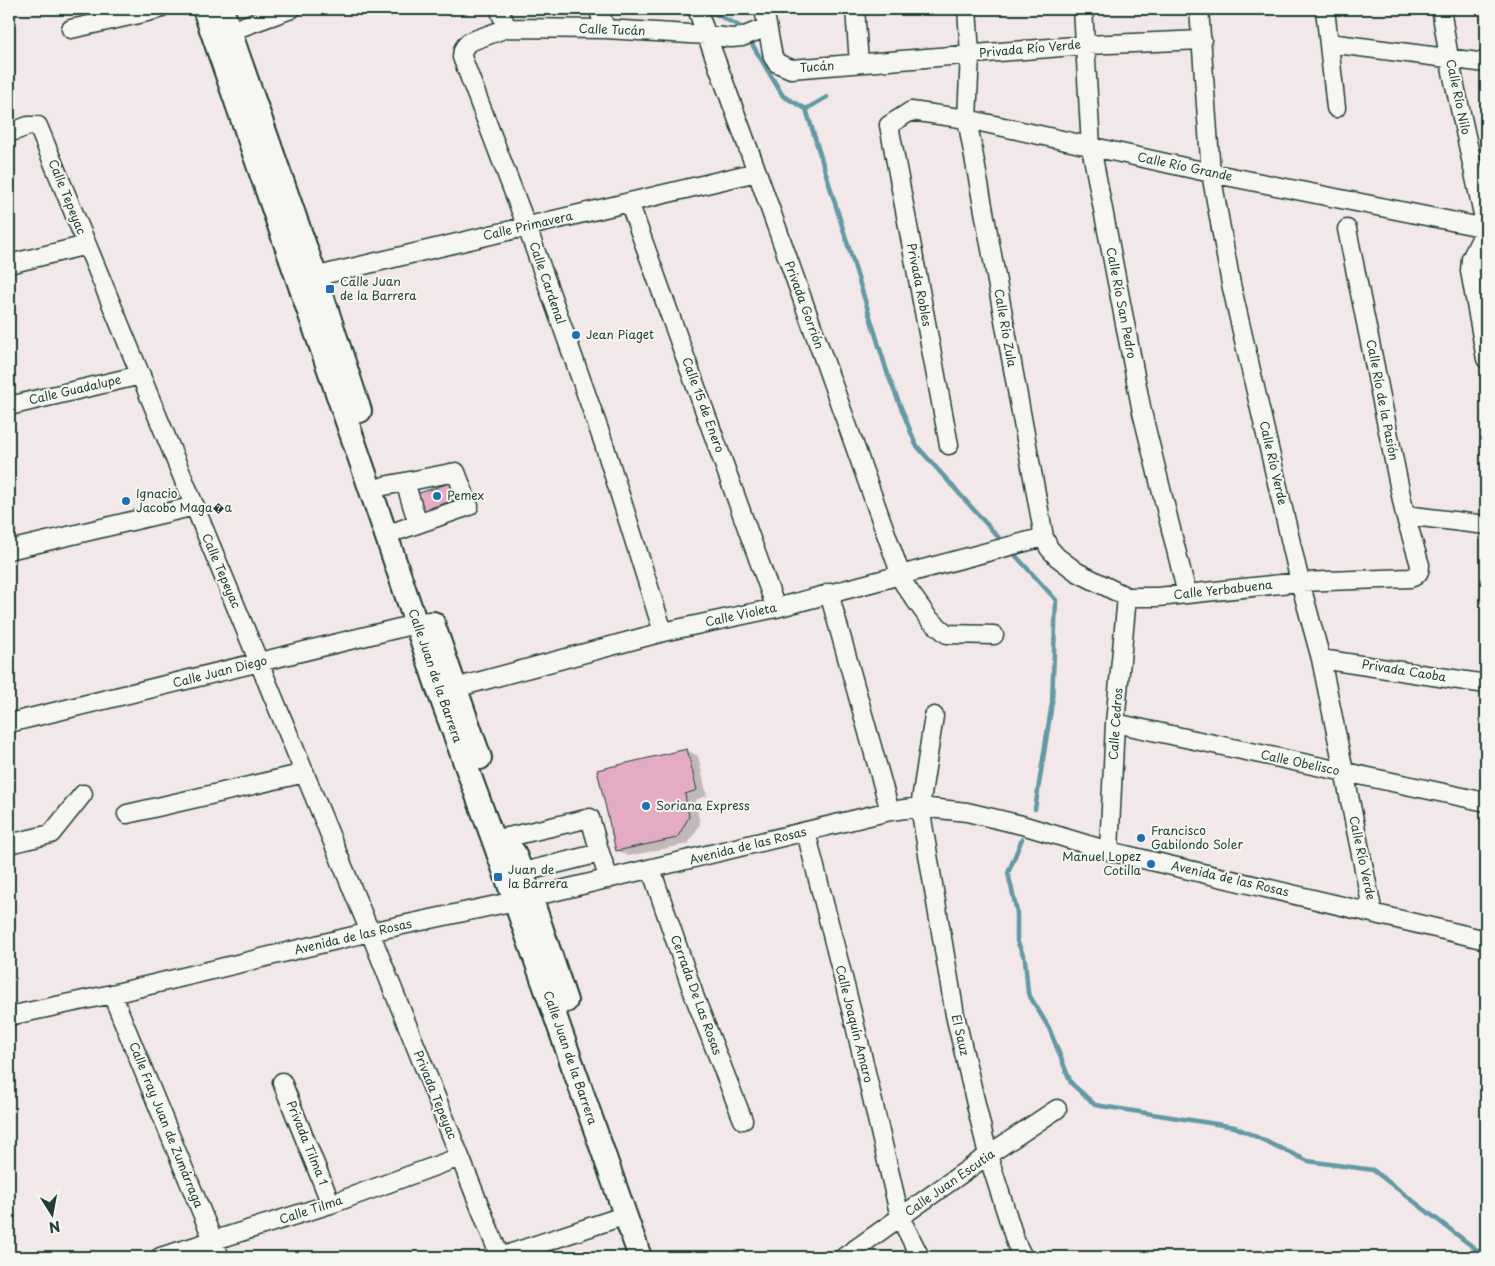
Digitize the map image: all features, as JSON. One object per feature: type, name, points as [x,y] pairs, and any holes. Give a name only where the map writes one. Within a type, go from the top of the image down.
[{"type":"main road","name":"Calle Juan de la Barrera","points":[[204,9],[222,34],[307,278],[398,521],[424,622],[446,690],[654,1257]]},
{"type":"main road","name":"Calle Juan de la Barrera","points":[[222,9],[222,34]]},
{"type":"main road","name":"Calle Juan de la Barrera","points":[[307,278],[394,484],[398,521]]},
{"type":"main road","name":"Calle Juan de la Barrera","points":[[523,899],[640,1257]]},
{"type":"street","points":[[71,29],[159,9]]},
{"type":"street","points":[[222,34],[290,9]]},
{"type":"street","points":[[499,9],[507,28]]},
{"type":"street","points":[[598,9],[606,29]]},
{"type":"street","name":"Privada Gorrión","points":[[696,9],[757,172],[904,584],[929,619],[947,634],[994,635]]},
{"type":"street","points":[[764,9],[767,27]]},
{"type":"street","points":[[855,9],[859,63]]},
{"type":"street","name":"Calle Río Zula","points":[[967,9],[970,54],[967,119],[1044,537]]},
{"type":"street","name":"Calle Río San Pedro","points":[[1083,9],[1091,147],[1142,412],[1187,594]]},
{"type":"street","name":"Calle Río Verde","points":[[1199,9],[1211,172],[1231,284],[1300,582],[1321,659],[1374,913]]},
{"type":"street","points":[[1325,9],[1336,108]]},
{"type":"street","name":"Calle Río Nilo","points":[[1441,9],[1449,58],[1486,228]]},
{"type":"street","name":"Calle Tucán","points":[[462,52],[464,46],[469,42],[507,28],[606,29],[731,38],[742,37],[767,27]]},
{"type":"street","name":"Tucán","points":[[767,27],[773,57],[777,63],[790,68],[859,63]]},
{"type":"street","name":"Privada Río Verde","points":[[859,63],[1086,45],[1202,40]]},
{"type":"street","points":[[1329,43],[1486,63]]},
{"type":"street","name":"Calle Cardenal","points":[[462,52],[462,57],[528,226],[604,444],[663,632]]},
{"type":"street","name":"Calle Río Grande","points":[[889,125],[911,111],[967,119],[1091,147],[1486,228]]},
{"type":"street","name":"Privada Robles","points":[[889,125],[949,445]]},
{"type":"street","name":"Calle Tepeyac","points":[[9,133],[28,126],[38,126],[370,932]]},
{"type":"street","name":"Calle Primavera","points":[[307,278],[757,172]]},
{"type":"street","name":"Calle 15 de Enero","points":[[629,202],[776,608]]},
{"type":"street","points":[[1486,228],[1471,259],[1470,271],[1486,359]]},
{"type":"street","name":"Calle Río de la Pasión","points":[[1347,229],[1405,515],[1420,570]]},
{"type":"street","points":[[9,264],[87,245]]},
{"type":"street","name":"Calle Guadalupe","points":[[9,406],[141,375]]},
{"type":"street","points":[[394,484],[456,472],[469,506],[398,521]]},
{"type":"street","points":[[9,550],[194,506]]},
{"type":"street","points":[[1405,515],[1486,524]]},
{"type":"street","name":"Calle Violeta","points":[[446,690],[663,632],[776,608],[1044,537]]},
{"type":"street","name":"Calle Yerbabuena","points":[[1044,537],[1058,557],[1071,567],[1127,597],[1158,597],[1300,582],[1410,578],[1416,576],[1420,570]]},
{"type":"street","points":[[829,593],[890,811]]},
{"type":"street","name":"Calle Cedros","points":[[1109,851],[1115,723],[1127,597]]},
{"type":"street","name":"Calle Juan Diego","points":[[9,723],[424,622]]},
{"type":"street","name":"Privada Caoba","points":[[1321,659],[1486,684]]},
{"type":"street","name":"El Sauz","points":[[934,716],[920,807],[955,1015],[988,1156],[1016,1243],[1023,1257]]},
{"type":"street","name":"Calle Obelisco","points":[[1115,723],[1486,802]]},
{"type":"street","points":[[127,814],[304,773]]},
{"type":"street","points":[[9,844],[50,834],[83,794]]},
{"type":"street","name":"Avenida de las Rosas","points":[[9,1016],[112,994],[370,932],[651,870],[890,811],[920,807],[967,812],[1109,851],[1486,940]]},
{"type":"street","points":[[501,838],[590,818],[608,879]]},
{"type":"street","name":"Calle Joaquín Amaro","points":[[806,832],[854,1021],[900,1217],[920,1257]]},
{"type":"street","points":[[514,875],[600,853]]},
{"type":"street","name":"Cerrada De Las Rosas","points":[[651,870],[695,998],[743,1120]]},
{"type":"street","name":"Privada Tepeyac","points":[[370,932],[500,1257]]},
{"type":"street","name":"Calle Fray Juan de Zumárraga","points":[[112,994],[216,1249]]},
{"type":"street","name":"Privada Tilma 1","points":[[282,1082],[331,1204]]},
{"type":"street","name":"Calle Juan Escutia","points":[[844,1257],[1057,1109]]},
{"type":"street","name":"Calle Tilma","points":[[160,1257],[216,1249],[331,1204],[460,1157]]},
{"type":"street","points":[[500,1257],[626,1215]]},
{"type":"building","name":"Pemex","points":[[456,481],[461,498],[418,512],[413,495]]},
{"type":"building","name":"Soriana Express","points":[[687,749],[697,790],[685,794],[689,817],[677,838],[616,851],[597,770]]},
{"type":"waterway","points":[[710,9],[710,11],[741,27]]},
{"type":"waterway","points":[[749,39],[783,96],[806,109],[888,375],[916,445],[999,538]]},
{"type":"waterway","points":[[806,109],[827,97]]},
{"type":"waterway","points":[[1016,556],[1056,600],[1052,703],[1035,809]]},
{"type":"waterway","points":[[1022,839],[1008,873],[1017,912],[1017,941],[1025,959],[1028,993],[1049,1028],[1071,1083],[1095,1105],[1235,1127],[1308,1161],[1373,1170],[1486,1257]]},
{"type":"place","name":"Calle Juan de la Barrera","points":[[330,289]]},
{"type":"place","name":"Jean Piaget","points":[[576,335]]},
{"type":"place","name":"Pemex","points":[[437,496]]},
{"type":"place","name":"Ignacio Jacobo Maga�a","points":[[126,501]]},
{"type":"place","name":"Soriana Express","points":[[646,806]]},
{"type":"place","name":"Francisco Gabilondo Soler","points":[[1141,838]]},
{"type":"place","name":"Manuel Lopez Cotilla","points":[[1151,864]]},
{"type":"place","name":"Juan de la Barrera","points":[[498,877]]}]
